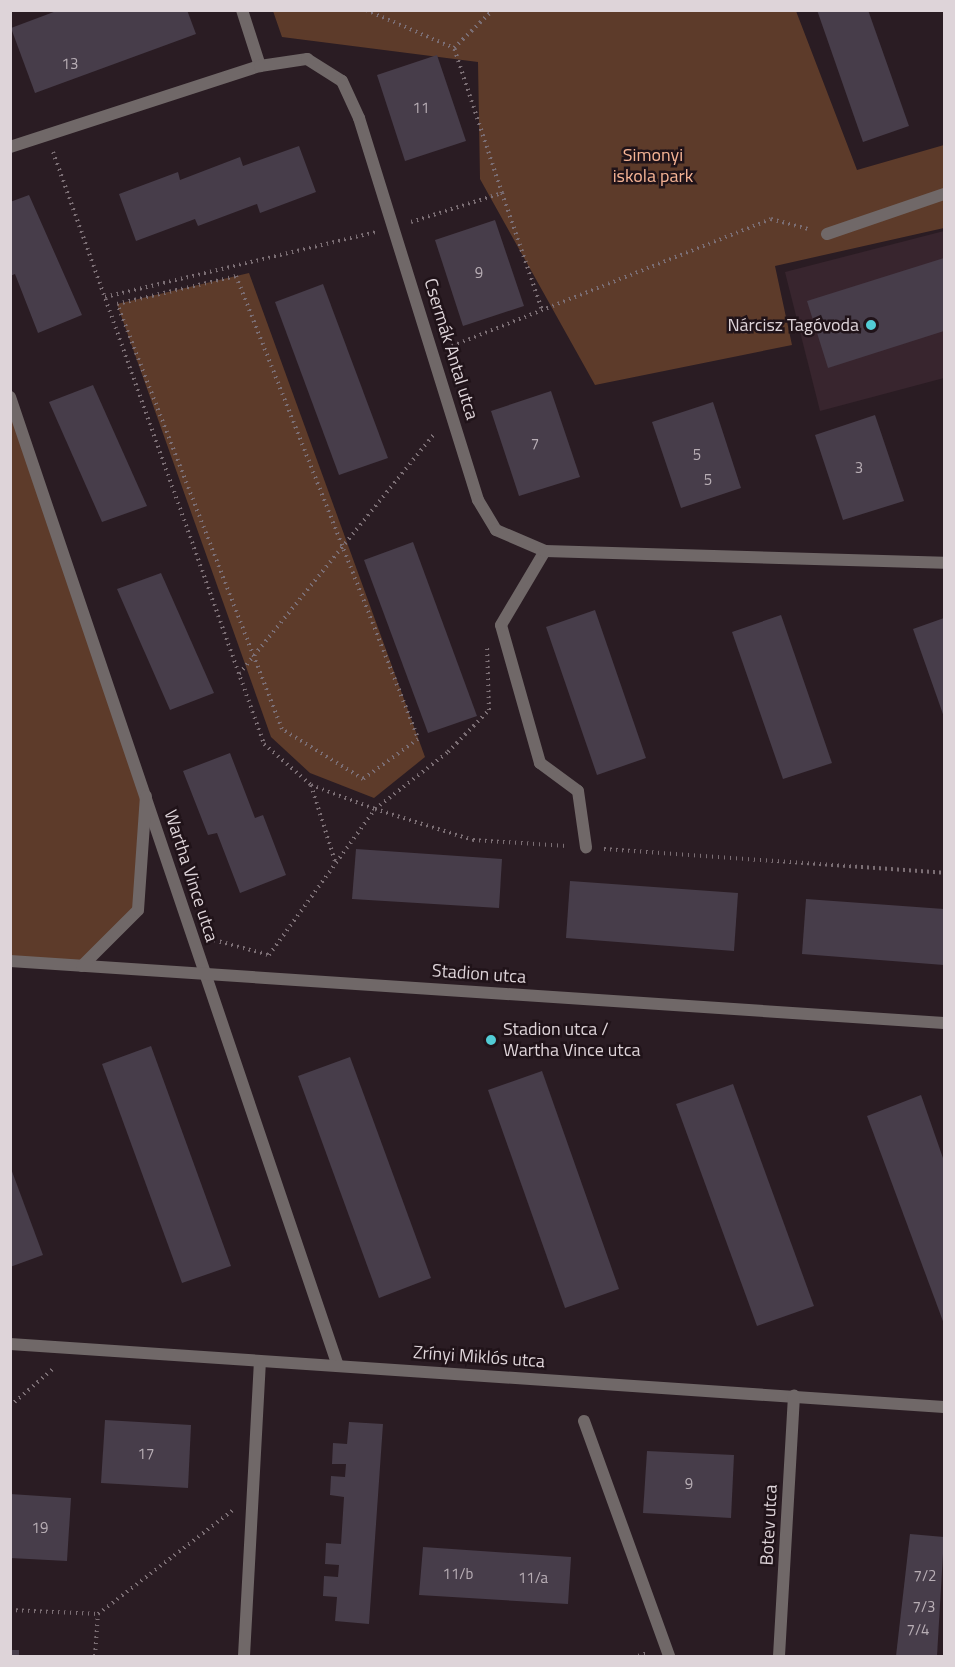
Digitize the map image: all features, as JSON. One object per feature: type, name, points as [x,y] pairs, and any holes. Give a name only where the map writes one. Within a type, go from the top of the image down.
[{"type":"street","points":[[242,10],[260,66]]},
{"type":"street","name":"Csermák Antal utca","points":[[10,147],[260,66],[308,59],[342,81],[359,118],[478,500],[496,530],[545,551],[945,563]]},
{"type":"street","points":[[827,234],[945,194]]},
{"type":"street","name":"Wartha Vince utca","points":[[10,397],[193,935],[203,974],[338,1366]]},
{"type":"street","points":[[545,551],[501,625],[540,763],[578,791],[586,848]]},
{"type":"street","points":[[82,966],[138,910],[146,796]]},
{"type":"street","name":"Stadion utca","points":[[10,961],[945,1023]]},
{"type":"street","name":"Zrínyi Miklós utca","points":[[10,1344],[794,1395],[945,1407]]},
{"type":"street","points":[[244,1656],[250,1497],[260,1361]]},
{"type":"street","name":"Botev utca","points":[[779,1656],[794,1395]]},
{"type":"street","points":[[584,1421],[669,1656]]},
{"type":"path","points":[[366,10],[454,48]]},
{"type":"path","points":[[43,154],[53,151],[264,744],[311,785],[375,809],[473,840],[945,873]]},
{"type":"path","points":[[502,193],[542,310]]},
{"type":"path","points":[[433,353],[771,219],[827,234]]},
{"type":"path","points":[[236,276],[343,548],[418,739],[363,779],[282,729],[117,304],[236,276]]},
{"type":"path","points":[[239,674],[452,413]]},
{"type":"path","points":[[193,935],[270,955],[335,861],[375,809],[448,752],[489,710],[484,652],[501,625]]},
{"type":"path","points":[[311,785],[335,861]]},
{"type":"path","points":[[10,1406],[75,1349]]},
{"type":"path","points":[[10,1610],[98,1614],[250,1497]]},
{"type":"path","points":[[94,1656],[98,1614]]},
{"type":"shaded area","name":"Nárcisz Tagóvoda","points":[[944,231],[944,378],[820,411],[785,272]]},
{"type":"green space","name":"Simonyi iskola park","points":[[273,11],[796,11],[857,170],[944,145],[944,228],[775,266],[792,345],[595,385],[480,179],[478,62],[282,37]]},
{"type":"green space","points":[[249,273],[425,757],[374,798],[310,773],[271,737],[117,304]]},
{"type":"green space","points":[[10,396],[146,796],[138,910],[82,966],[11,961]]},
{"type":"building","points":[[59,10],[187,10],[196,34],[35,93],[11,28]]},
{"type":"building","points":[[817,10],[868,10],[909,126],[863,142]]},
{"type":"building","points":[[437,55],[466,141],[405,161],[377,75]]},
{"type":"building","points":[[299,146],[316,192],[260,213],[257,204],[198,226],[195,219],[136,241],[119,194],[178,172],[180,180],[240,157],[243,166]]},
{"type":"building","points":[[29,195],[82,315],[38,333],[15,274],[10,276],[10,202]]},
{"type":"building","points":[[495,220],[524,306],[463,326],[435,240]]},
{"type":"building","points":[[944,258],[944,331],[828,368],[807,301]]},
{"type":"building","points":[[323,284],[388,458],[339,475],[275,302]]},
{"type":"building","points":[[93,385],[147,506],[102,522],[49,402]]},
{"type":"building","points":[[551,391],[580,477],[519,496],[491,411]]},
{"type":"building","points":[[713,402],[741,488],[681,508],[652,422]]},
{"type":"building","points":[[875,415],[904,501],[843,520],[815,435]]},
{"type":"building","points":[[413,542],[477,716],[428,733],[364,560]]},
{"type":"building","points":[[161,573],[214,693],[170,710],[117,589]]},
{"type":"building","points":[[595,610],[646,758],[597,775],[546,627]]},
{"type":"building","points":[[781,615],[832,763],[783,779],[732,632]]},
{"type":"building","points":[[944,618],[944,717],[913,629]]},
{"type":"building","points":[[230,753],[255,818],[263,815],[286,875],[240,893],[217,833],[208,835],[183,771]]},
{"type":"building","points":[[356,849],[502,859],[499,908],[352,899]]},
{"type":"building","points":[[570,881],[738,893],[734,951],[566,938]]},
{"type":"building","points":[[806,899],[944,909],[944,965],[802,954]]},
{"type":"building","points":[[151,1046],[231,1266],[182,1283],[102,1064]]},
{"type":"building","points":[[350,1057],[431,1278],[379,1298],[298,1076]]},
{"type":"building","points":[[542,1071],[619,1289],[565,1308],[488,1090]]},
{"type":"building","points":[[733,1084],[814,1306],[757,1326],[676,1104]]},
{"type":"building","points":[[921,1095],[944,1161],[944,1324],[867,1116]]},
{"type":"building","points":[[10,1166],[43,1255],[10,1267]]},
{"type":"building","points":[[105,1420],[191,1425],[188,1488],[101,1483]]},
{"type":"building","points":[[349,1422],[383,1424],[369,1624],[335,1621],[337,1597],[323,1596],[324,1576],[338,1577],[339,1565],[325,1564],[326,1543],[341,1544],[344,1497],[330,1495],[331,1476],[345,1477],[346,1464],[332,1464],[333,1443],[347,1444]]},
{"type":"building","points":[[647,1451],[734,1455],[731,1518],[643,1513]]},
{"type":"building","points":[[10,1494],[71,1498],[67,1561],[10,1558]]},
{"type":"building","points":[[910,1534],[944,1537],[937,1656],[896,1656]]},
{"type":"building","points":[[423,1547],[571,1557],[568,1604],[419,1595]]},
{"type":"building","points":[[10,1650],[19,1650],[19,1656],[10,1656]]},
{"type":"place","name":"Nárcisz Tagóvoda","points":[[871,325]]},
{"type":"place","name":"Stadion utca / Wartha Vince utca","points":[[491,1040]]}]
